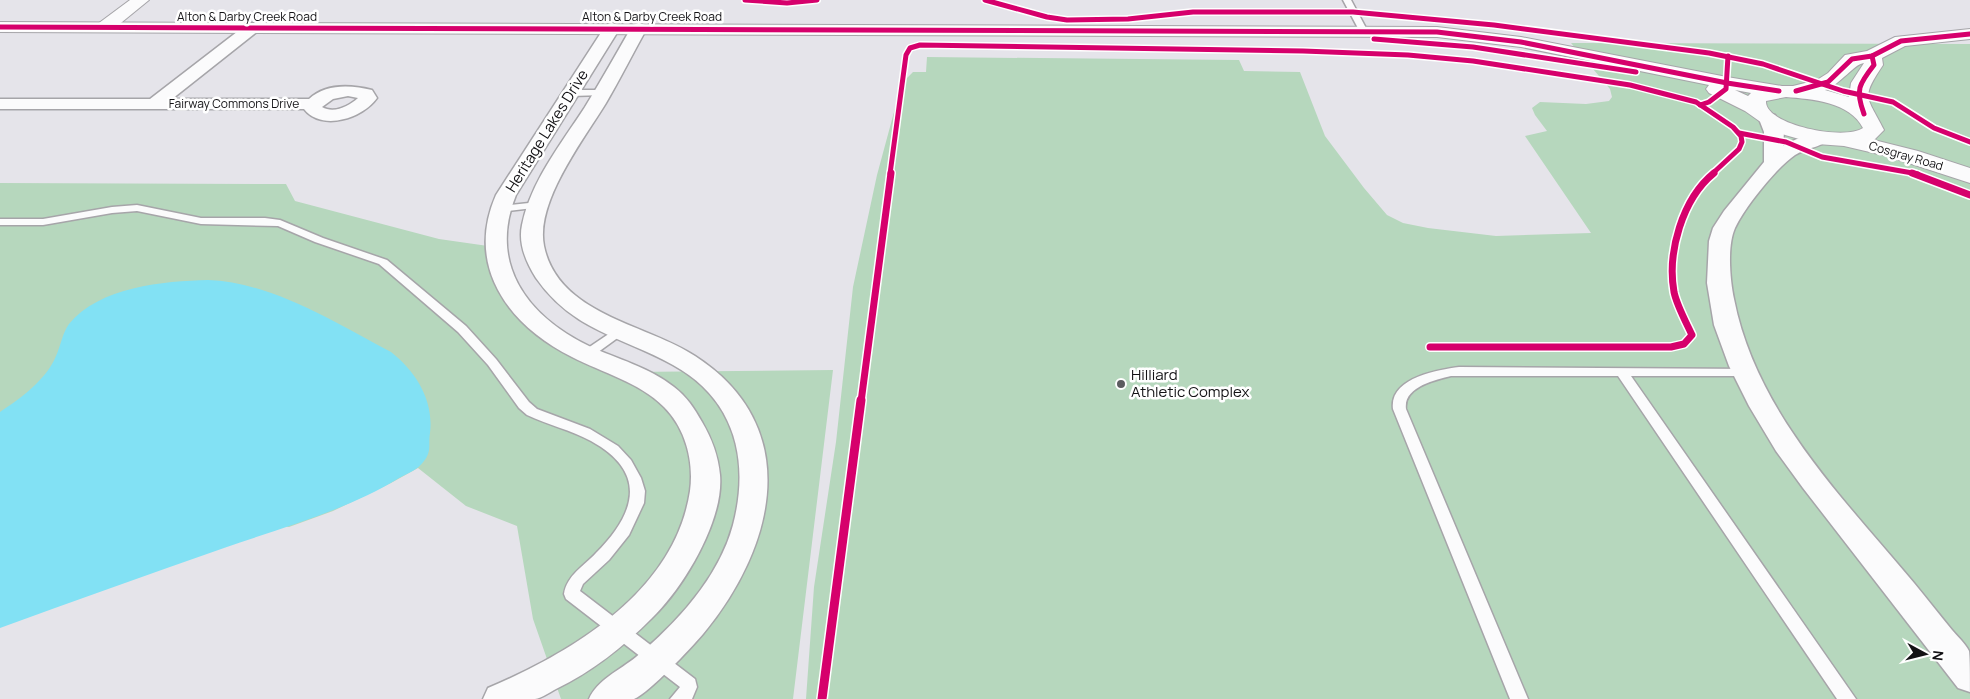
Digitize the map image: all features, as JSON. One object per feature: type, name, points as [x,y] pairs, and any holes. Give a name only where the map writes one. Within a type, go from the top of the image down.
[{"type":"main road","points":[[0,27],[105,28],[142,0]]},
{"type":"main road","name":"Alton & Darby Creek Road","points":[[105,28],[1363,30],[1437,32],[1522,42],[1727,83],[1787,91],[1821,86],[1836,78],[1852,59],[1872,56],[1901,41],[1970,34]]},
{"type":"main road","name":"Alton & Darby Creek Road","points":[[1161,30],[1394,40],[1474,47],[1627,70],[1686,82],[1728,94],[1763,115]]},
{"type":"main road","points":[[1832,139],[1858,139],[1869,136],[1874,130],[1857,97],[1860,84],[1874,64],[1872,56]]},
{"type":"main road","points":[[1763,115],[1755,103],[1757,97],[1766,93],[1787,91]]},
{"type":"main road","name":"Cosgray Road","points":[[1787,91],[1834,99],[1869,118],[1891,135],[1918,147],[1970,163]]},
{"type":"main road","name":"Cosgray Road","points":[[1763,115],[1802,134],[1886,148],[1928,160],[1970,176]]},
{"type":"street","name":"Fairway Commons Drive","points":[[154,104],[252,28]]},
{"type":"street","name":"Heritage Lakes Drive","points":[[500,699],[557,671],[593,650],[618,630],[664,583],[680,560],[692,537],[705,496],[705,461],[701,443],[681,409],[665,394],[639,376],[586,355],[568,345],[533,320],[520,306],[507,287],[500,269],[494,240],[500,209],[514,180],[612,28]]},
{"type":"street","name":"Heritage Lakes Drive","points":[[606,699],[656,658],[706,606],[720,588],[743,543],[754,499],[755,476],[749,435],[741,416],[730,399],[716,384],[685,361],[619,331],[582,312],[567,301],[546,276],[538,261],[532,243],[538,205],[546,185],[639,28]]},
{"type":"street","name":"Fairway Commons Drive","points":[[0,104],[314,104]]},
{"type":"street","points":[[1763,115],[1774,132],[1773,161]]},
{"type":"street","points":[[1832,139],[1796,146],[1773,161],[1733,213],[1720,239],[1719,290],[1729,333],[1745,372],[1775,425],[1822,492],[1970,677]]},
{"type":"lane","points":[[1347,0],[1363,30]]},
{"type":"lane","points":[[570,93],[602,93]]},
{"type":"lane","points":[[500,209],[538,205]]},
{"type":"lane","points":[[0,222],[43,222],[112,210],[137,208],[200,221],[274,221],[337,247],[383,262],[462,329],[492,362],[524,405],[532,412],[591,435],[616,452],[626,465],[637,487],[638,495],[632,515],[619,537],[572,589],[575,597],[689,684],[685,696],[679,699]]},
{"type":"lane","points":[[586,355],[619,331]]},
{"type":"lane","points":[[1519,699],[1402,419],[1399,404],[1405,391],[1437,374],[1459,371],[1745,372]]},
{"type":"lane","points":[[1622,372],[1847,699]]},
{"type":"green space","points":[[1571,43],[1970,44],[1970,699],[806,699],[814,587],[836,442],[853,287],[877,175],[900,90],[906,79],[913,72],[926,72],[927,57],[1239,60],[1244,71],[1300,72],[1325,136],[1387,215],[1403,223],[1428,228],[1496,236],[1591,233],[1525,136],[1547,131],[1532,108],[1540,102],[1586,104],[1609,101],[1612,97],[1610,89]]},
{"type":"green space","points":[[0,183],[286,184],[295,201],[439,239],[495,247],[520,306],[629,372],[833,370],[793,699],[561,699],[533,619],[517,526],[466,506],[418,468],[333,511],[289,527],[0,494]]},
{"type":"water","points":[[208,280],[232,282],[279,296],[326,317],[391,352],[408,368],[426,398],[430,421],[428,454],[422,464],[413,471],[378,490],[336,509],[0,628],[0,412],[39,381],[52,365],[69,324],[97,302],[133,288],[172,282]]},
{"type":"cycle path","points":[[745,0],[787,3],[817,0]]},
{"type":"cycle path","points":[[985,0],[1047,17],[1067,20],[1128,19],[1193,12],[1353,12],[1494,25],[1709,53],[1763,64],[1843,91],[1893,102],[1934,128],[1970,142]]},
{"type":"cycle path","points":[[0,27],[1437,32],[1521,42],[1727,83],[1779,91]]},
{"type":"cycle path","points":[[1796,91],[1822,85],[1834,78],[1852,59],[1872,56],[1901,41],[1970,34]]},
{"type":"cycle path","points":[[1374,39],[1473,47],[1636,72]]},
{"type":"cycle path","points":[[822,699],[906,55],[910,48],[920,45],[1303,51],[1408,55],[1473,61],[1630,85],[1696,102],[1733,127],[1741,136],[1742,142],[1739,149],[1704,181],[1692,199],[1679,227],[1673,255],[1674,293],[1692,335],[1686,343],[1671,347],[1430,347]]},
{"type":"cycle path","points":[[1700,105],[1709,102],[1726,89],[1728,56]]},
{"type":"cycle path","points":[[1864,114],[1858,93],[1861,83],[1874,65],[1872,56]]},
{"type":"cycle path","points":[[1739,133],[1786,142],[1822,157],[1918,174],[1970,195]]},
{"type":"place","name":"Hilliard Athletic Complex","points":[[1121,384]]}]
